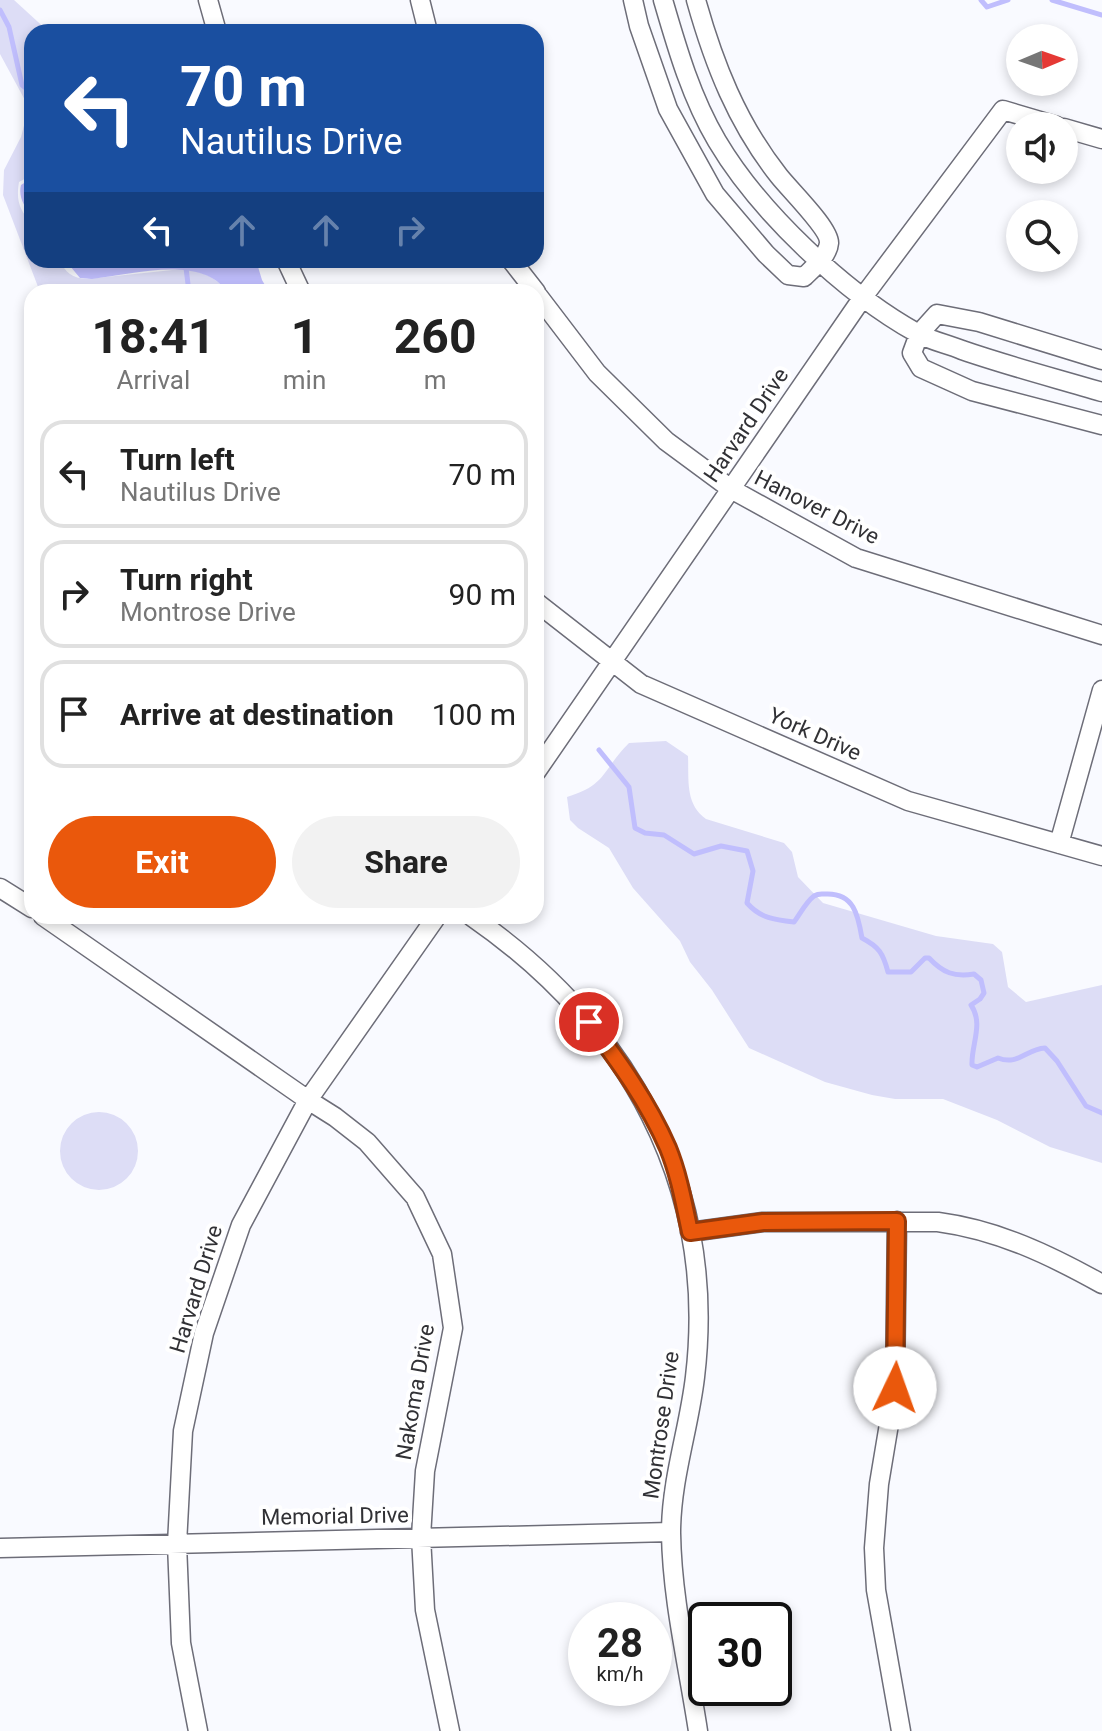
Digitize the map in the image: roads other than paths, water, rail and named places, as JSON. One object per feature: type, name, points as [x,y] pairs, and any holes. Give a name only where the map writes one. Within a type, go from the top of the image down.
[{"type":"street","points":[[208,0],[215,24]]},
{"type":"street","points":[[420,0],[426,24]]},
{"type":"street","points":[[633,0],[668,109],[715,194],[788,275],[804,277],[821,261],[829,244],[826,228],[772,168],[735,110],[712,55],[696,0]]},
{"type":"street","points":[[663,0],[686,77],[717,141],[765,208],[821,261],[863,297],[919,334],[992,360],[1102,392]]},
{"type":"street","name":"Harvard Drive","points":[[544,760],[863,297],[1003,110],[1010,112]]},
{"type":"street","points":[[1078,132],[1102,139]]},
{"type":"street","name":"Hanover Drive","points":[[517,268],[530,284]]},
{"type":"street","name":"Hanover Drive","points":[[544,303],[597,373],[666,441],[731,489],[856,558],[1102,635]]},
{"type":"street","points":[[1102,360],[979,322],[937,314],[919,334],[912,353],[921,368],[972,391],[1102,425]]},
{"type":"street","name":"York Drive","points":[[544,608],[641,684],[908,801],[1102,856]]},
{"type":"street","points":[[1059,844],[1102,690]]},
{"type":"street","points":[[0,888],[24,903]]},
{"type":"street","name":"Nakoma Drive","points":[[55,924],[335,1117],[367,1142],[415,1197],[442,1254],[453,1328],[425,1471],[421,1537],[426,1619],[450,1731]]},
{"type":"street","name":"Harvard Drive","points":[[198,1731],[181,1643],[177,1544],[183,1431],[204,1333],[241,1225],[308,1100],[431,924]]},
{"type":"street","name":"Montrose Drive","points":[[483,924],[512,944],[572,1001],[622,1066],[668,1149],[690,1232],[697,1290],[695,1378],[677,1465],[671,1532],[677,1616],[698,1731]]},
{"type":"street","points":[[897,1221],[896,1378],[894,1406],[879,1484],[874,1548],[876,1590],[901,1731]]},
{"type":"street","points":[[690,1232],[763,1222],[938,1222],[984,1230],[1033,1248],[1102,1284]]},
{"type":"street","name":"Memorial Drive","points":[[0,1548],[671,1532]]},
{"type":"water","points":[[24,183],[24,204],[20,193]]},
{"type":"water","points":[[72,268],[258,268],[264,284],[220,284],[201,273],[183,270],[80,278]]},
{"type":"waterway","points":[[981,0],[987,7],[1008,0]]},
{"type":"waterway","points":[[1052,0],[1102,15]]},
{"type":"waterway","points":[[0,10],[9,27],[24,87]]},
{"type":"waterway","points":[[186,268],[188,284]]},
{"type":"waterway","points":[[599,750],[629,787],[635,828],[645,833],[664,835],[694,854],[721,846],[747,851],[753,871],[747,903],[768,917],[794,922],[808,901],[816,895],[843,897],[853,907],[862,938],[880,951],[888,972],[911,972],[925,958],[929,958],[949,973],[974,974],[981,980],[984,993],[971,1005],[977,1027],[972,1065],[977,1067],[998,1058],[1017,1059],[1045,1048],[1086,1106],[1102,1113]]}]
